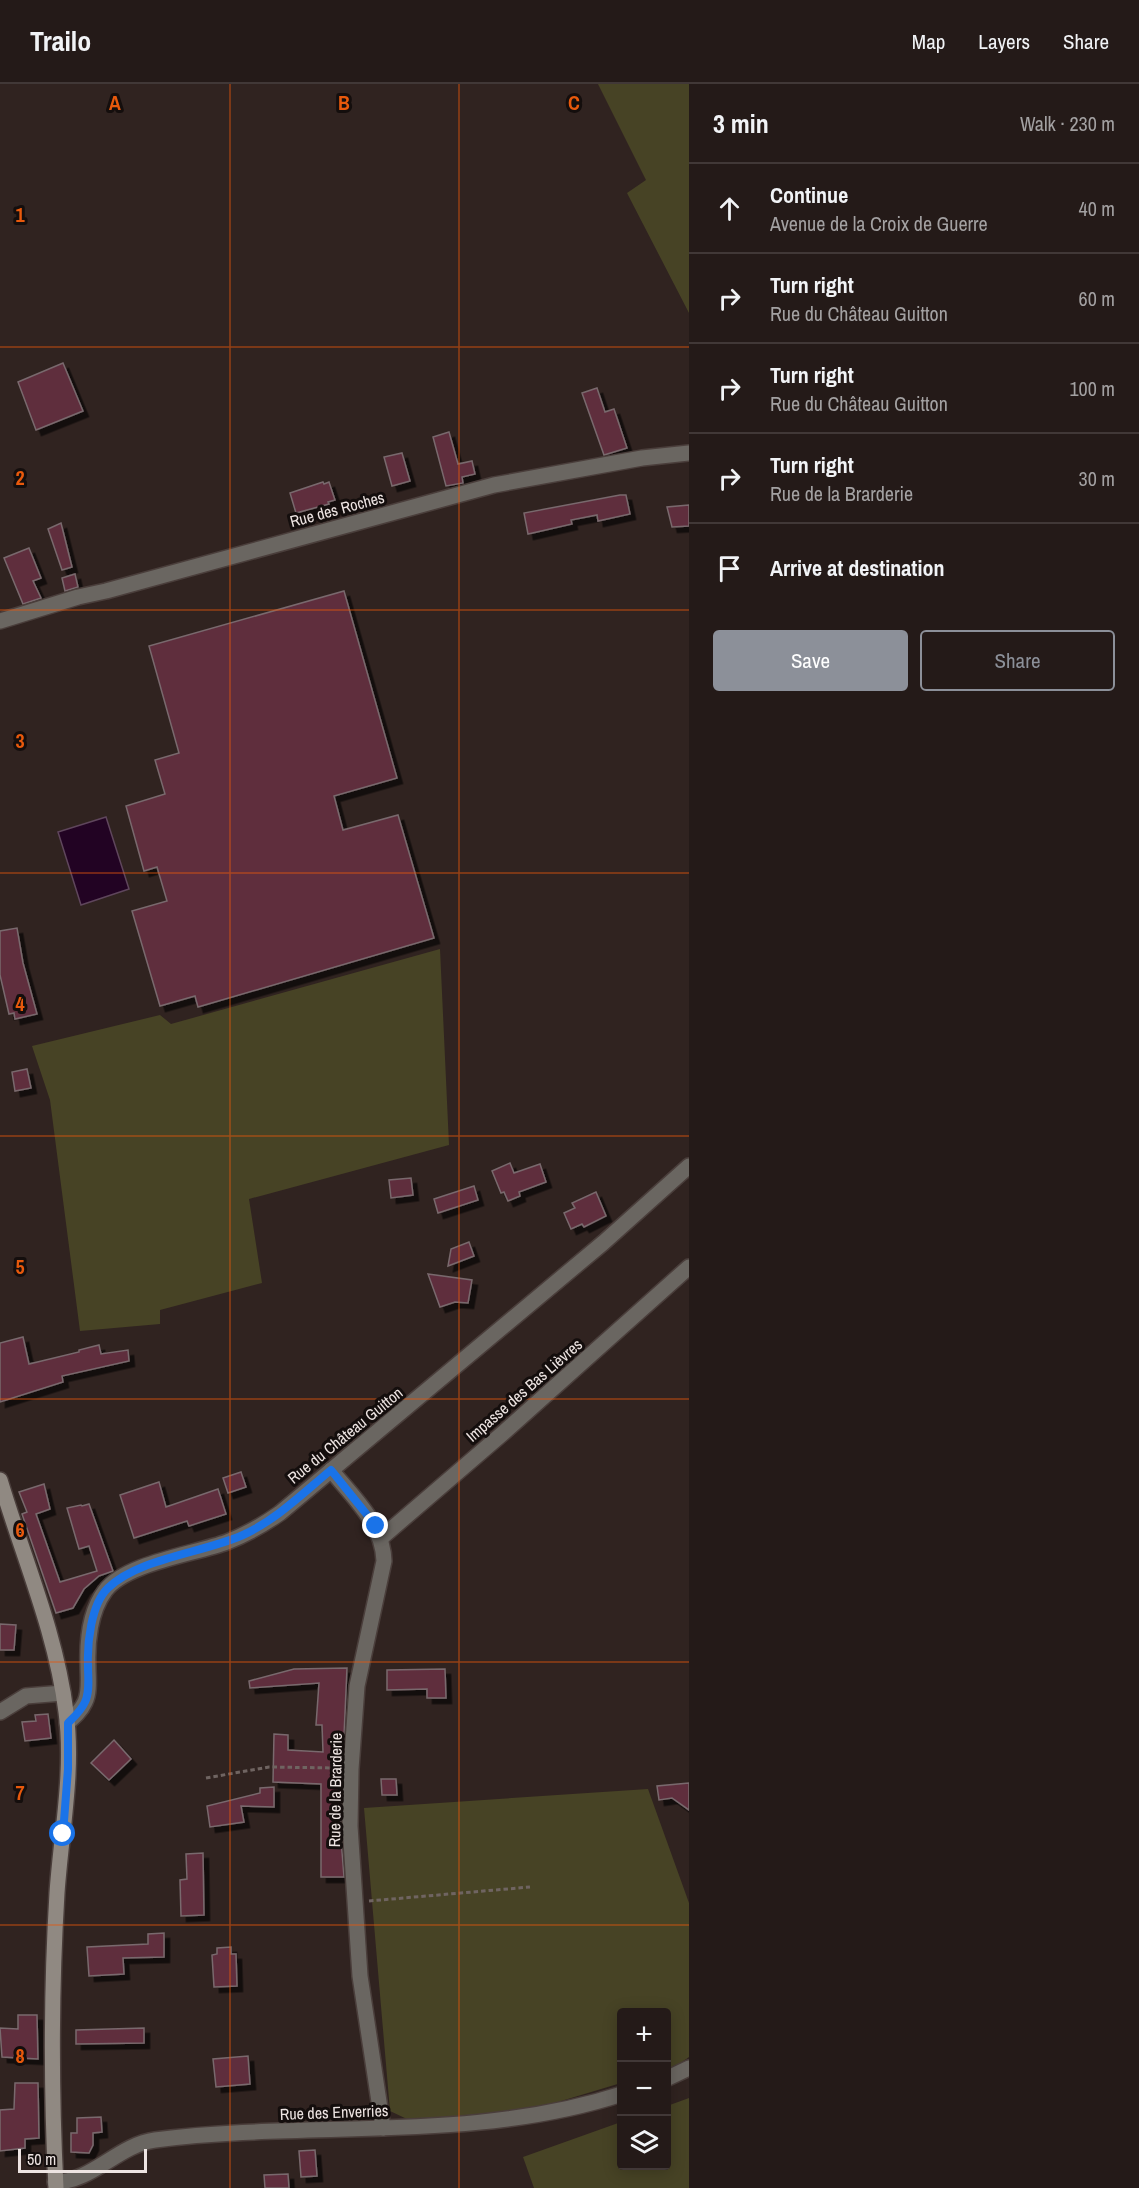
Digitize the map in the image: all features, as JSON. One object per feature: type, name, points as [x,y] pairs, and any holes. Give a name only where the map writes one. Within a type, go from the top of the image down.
[{"type":"street","name":"Rue des Roches","points":[[0,621],[78,597],[494,485],[642,458],[689,453]]},
{"type":"street","name":"Rue du Château Guitton","points":[[67,1718],[77,1714],[86,1700],[87,1647],[94,1612],[105,1590],[119,1578],[137,1569],[225,1543],[258,1528],[280,1513],[603,1243],[689,1166]]},
{"type":"street","name":"Impasse des Bas Lièvres","points":[[381,1538],[502,1434],[689,1267]]},
{"type":"street","name":"Rue de la Brarderie","points":[[331,1470],[376,1526],[381,1538],[384,1561],[357,1686],[351,1769],[350,1826],[360,1976],[383,2128]]},
{"type":"street","points":[[0,1480],[53,1642],[67,1718],[68,1769],[57,1892],[51,2004],[56,2185]]},
{"type":"street","points":[[0,1712],[26,1696],[63,1693]]},
{"type":"street","points":[[671,2077],[689,2068]]},
{"type":"street","name":"Rue des Enverries","points":[[56,2185],[79,2177],[114,2156],[151,2141],[227,2134],[458,2125],[542,2115],[617,2095]]},
{"type":"path","points":[[206,1778],[269,1767],[351,1769]]},
{"type":"path","points":[[356,1902],[530,1887]]},
{"type":"shaded area","points":[[598,84],[689,84],[689,313],[627,193],[646,180]]},
{"type":"shaded area","points":[[106,817],[129,889],[81,905],[58,832]]},
{"type":"shaded area","points":[[440,949],[449,1145],[249,1199],[262,1283],[160,1310],[160,1324],[80,1331],[50,1100],[32,1046],[160,1015],[171,1024]]},
{"type":"shaded area","points":[[648,1789],[689,1903],[689,2057],[671,2068],[671,2008],[617,2008],[617,2084],[528,2111],[409,2120],[390,2111],[364,1808]]},
{"type":"shaded area","points":[[689,2098],[689,2188],[534,2188],[523,2157],[617,2123],[617,2170],[671,2170],[671,2105]]},
{"type":"building","points":[[63,363],[83,411],[36,430],[18,382]]},
{"type":"building","points":[[597,388],[605,412],[614,409],[627,448],[604,455],[582,393]]},
{"type":"building","points":[[449,432],[458,464],[472,461],[475,474],[462,477],[463,483],[446,486],[433,437]]},
{"type":"building","points":[[402,453],[410,481],[392,486],[384,457]]},
{"type":"building","points":[[323,482],[324,484],[329,482],[335,500],[328,502],[329,504],[296,513],[290,493]]},
{"type":"building","points":[[626,495],[630,514],[598,521],[597,515],[571,520],[572,524],[528,534],[524,513]]},
{"type":"building","points":[[689,505],[689,526],[672,527],[667,507]]},
{"type":"building","points":[[61,523],[72,567],[62,570],[48,529]]},
{"type":"building","points":[[29,548],[41,578],[33,581],[41,598],[23,604],[4,558]]},
{"type":"building","points":[[75,574],[78,587],[65,591],[62,578]]},
{"type":"building","points":[[344,591],[397,778],[334,796],[343,830],[398,815],[434,938],[198,1007],[195,996],[160,1006],[132,911],[167,901],[157,867],[144,871],[126,806],[165,794],[155,760],[179,753],[149,646]]},
{"type":"building","points":[[17,928],[23,963],[37,1014],[15,1019],[14,1013],[9,1014],[0,975],[0,931]]},
{"type":"building","points":[[27,1069],[31,1088],[15,1091],[12,1072]]},
{"type":"building","points":[[510,1163],[514,1173],[540,1164],[546,1182],[519,1192],[520,1196],[508,1201],[504,1192],[501,1193],[492,1171]]},
{"type":"building","points":[[411,1178],[413,1195],[391,1198],[389,1180]]},
{"type":"building","points":[[474,1186],[478,1200],[438,1213],[434,1199]]},
{"type":"building","points":[[596,1192],[606,1216],[584,1227],[582,1224],[571,1229],[564,1213],[575,1208],[572,1203]]},
{"type":"building","points":[[469,1242],[474,1256],[448,1266],[451,1249]]},
{"type":"building","points":[[428,1274],[472,1280],[468,1303],[455,1302],[440,1307]]},
{"type":"building","points":[[23,1337],[29,1364],[99,1345],[101,1354],[128,1350],[129,1361],[62,1376],[63,1382],[0,1402],[0,1343]]},
{"type":"building","points":[[241,1472],[246,1487],[228,1493],[223,1478]]},
{"type":"building","points":[[159,1482],[166,1507],[218,1489],[226,1514],[189,1526],[187,1521],[134,1538],[120,1495]]},
{"type":"building","points":[[44,1484],[50,1509],[36,1514],[60,1582],[97,1571],[89,1546],[79,1549],[67,1508],[81,1505],[89,1504],[113,1571],[99,1576],[84,1589],[73,1608],[56,1613],[22,1514],[27,1512],[19,1492]]},
{"type":"building","points":[[0,1624],[16,1625],[14,1650],[0,1650]]},
{"type":"building","points":[[347,1668],[340,1826],[344,1877],[321,1877],[321,1784],[273,1782],[274,1734],[288,1735],[288,1750],[323,1752],[322,1725],[316,1725],[319,1683],[250,1688],[249,1681],[294,1669]]},
{"type":"building","points":[[445,1669],[446,1698],[427,1698],[427,1689],[387,1690],[387,1670]]},
{"type":"building","points":[[48,1714],[51,1738],[25,1741],[22,1722],[36,1721],[35,1715]]},
{"type":"building","points":[[114,1740],[131,1759],[109,1780],[91,1763]]},
{"type":"building","points":[[381,1779],[396,1779],[397,1795],[382,1795]]},
{"type":"building","points":[[689,1783],[689,1810],[672,1798],[659,1800],[657,1786]]},
{"type":"building","points":[[274,1787],[274,1807],[241,1806],[244,1822],[210,1827],[207,1806],[260,1793],[260,1788]]},
{"type":"building","points":[[203,1853],[204,1915],[181,1916],[180,1880],[187,1879],[186,1854]]},
{"type":"building","points":[[164,1933],[164,1957],[123,1958],[124,1974],[89,1976],[87,1947],[148,1944],[148,1934]]},
{"type":"building","points":[[231,1947],[231,1954],[236,1954],[237,1986],[214,1987],[212,1955],[217,1954],[217,1948]]},
{"type":"building","points":[[18,2015],[37,2015],[38,2059],[2,2057],[0,2028],[18,2029]]},
{"type":"building","points":[[144,2028],[144,2043],[76,2044],[76,2030]]},
{"type":"building","points":[[248,2056],[250,2084],[216,2087],[213,2059]]},
{"type":"building","points":[[15,2083],[38,2083],[39,2138],[25,2139],[25,2148],[0,2151],[0,2110],[14,2109]]},
{"type":"building","points":[[101,2117],[102,2132],[93,2133],[93,2145],[89,2153],[71,2152],[71,2133],[77,2133],[77,2118]]},
{"type":"building","points":[[315,2150],[317,2176],[301,2177],[299,2151]]},
{"type":"building","points":[[288,2174],[289,2188],[265,2188],[264,2175]]},
{"type":"route","points":[[63,1834],[69,1750],[68,1723],[86,1700],[87,1647],[94,1612],[105,1590],[119,1578],[137,1569],[225,1543],[258,1528],[280,1513],[331,1470],[376,1526]]}]
